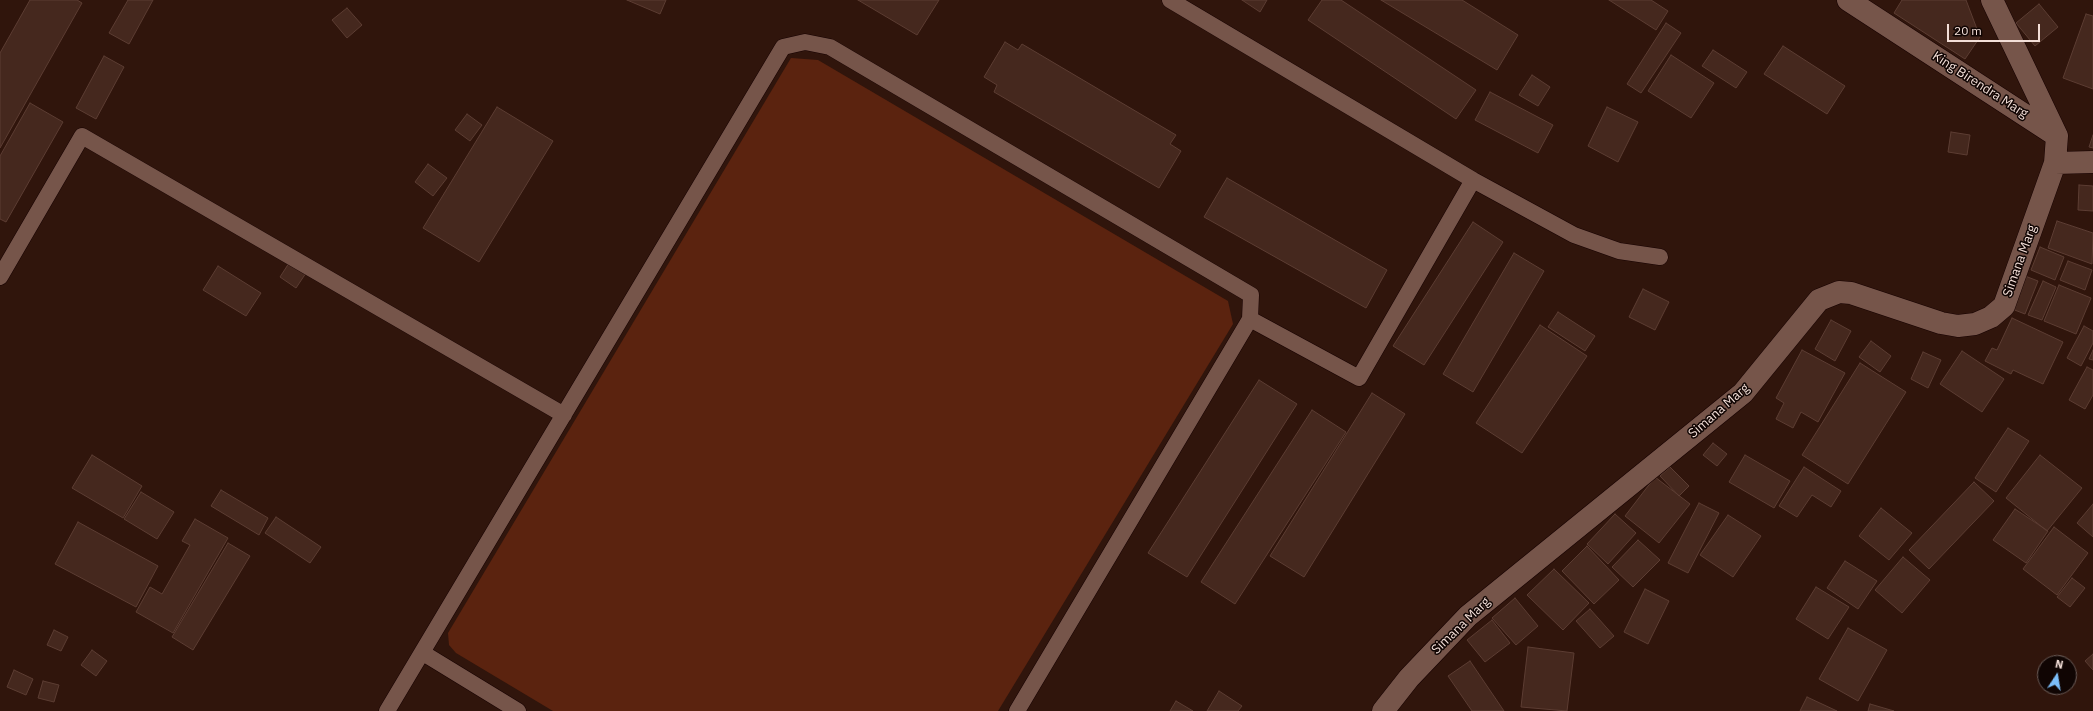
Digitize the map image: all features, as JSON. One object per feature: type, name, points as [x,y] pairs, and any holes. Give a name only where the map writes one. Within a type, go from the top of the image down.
[{"type":"street","name":"King Birendra Marg","points":[[1848,0],[2057,136]]},
{"type":"street","points":[[1992,0],[2057,136],[2055,163],[2093,162]]},
{"type":"street","name":"Simana Marg","points":[[1384,711],[1410,678],[1468,616],[1743,392],[1819,300],[1839,292],[1850,292],[1941,323],[1958,326],[1975,324],[1991,317],[2004,306],[2055,163]]},
{"type":"lane","points":[[1170,0],[1473,180],[1574,235],[1619,251],[1660,257]]},
{"type":"lane","points":[[387,711],[423,653],[783,47],[806,42],[830,47],[1251,295],[1250,319],[1017,711]]},
{"type":"lane","points":[[0,277],[82,136],[564,415]]},
{"type":"lane","points":[[1250,319],[1359,378],[1473,180]]},
{"type":"lane","points":[[423,653],[518,711]]},
{"type":"shaded area","points":[[791,58],[818,60],[1228,301],[1233,324],[998,711],[553,711],[456,653],[449,645],[448,633]]},
{"type":"building","points":[[30,0],[77,0],[82,3],[0,148],[0,53]]},
{"type":"building","points":[[128,0],[153,0],[129,44],[109,33]]},
{"type":"building","points":[[627,0],[666,0],[660,14]]},
{"type":"building","points":[[858,0],[939,0],[917,35]]},
{"type":"building","points":[[1242,0],[1267,0],[1260,12]]},
{"type":"building","points":[[1322,0],[1341,0],[1476,90],[1456,119],[1308,20]]},
{"type":"building","points":[[1381,0],[1462,0],[1518,35],[1497,70]]},
{"type":"building","points":[[1609,0],[1651,0],[1668,11],[1656,30]]},
{"type":"building","points":[[1902,0],[1966,0],[1980,37],[1965,59],[1894,13]]},
{"type":"building","points":[[2039,4],[2058,27],[2035,46],[2016,23]]},
{"type":"building","points":[[347,8],[362,25],[347,38],[332,20]]},
{"type":"building","points":[[2086,14],[2093,16],[2093,89],[2063,78]]},
{"type":"building","points":[[1666,23],[1681,33],[1641,93],[1627,84]]},
{"type":"building","points":[[1005,42],[1018,50],[1022,44],[1176,135],[1170,144],[1181,151],[1159,188],[994,92],[997,85],[984,77]]},
{"type":"building","points":[[1783,46],[1845,86],[1827,114],[1764,74]]},
{"type":"building","points":[[1713,50],[1747,72],[1736,88],[1702,66]]},
{"type":"building","points":[[1671,55],[1714,83],[1691,118],[1648,91]]},
{"type":"building","points":[[104,56],[124,67],[96,119],[76,108]]},
{"type":"building","points":[[1532,75],[1550,87],[1538,106],[1519,95]]},
{"type":"building","points":[[1490,92],[1553,125],[1538,153],[1475,120]]},
{"type":"building","points":[[30,103],[63,122],[6,222],[0,219],[0,156]]},
{"type":"building","points":[[497,107],[553,141],[479,262],[423,228]]},
{"type":"building","points":[[1607,107],[1638,122],[1618,162],[1588,146]]},
{"type":"building","points":[[467,114],[482,125],[470,141],[455,130]]},
{"type":"building","points":[[1951,132],[1970,135],[1967,155],[1948,152]]},
{"type":"building","points":[[2093,135],[2093,148],[2089,147]]},
{"type":"building","points":[[428,164],[447,178],[433,196],[415,182]]},
{"type":"building","points":[[1227,178],[1387,270],[1366,308],[1204,217]]},
{"type":"building","points":[[2079,185],[2093,186],[2093,211],[2078,210]]},
{"type":"building","points":[[2057,221],[2093,233],[2092,264],[2048,248]]},
{"type":"building","points":[[1473,222],[1503,242],[1424,365],[1393,346]]},
{"type":"building","points":[[2040,247],[2064,257],[2055,280],[2031,270]]},
{"type":"building","points":[[1514,253],[1544,271],[1473,392],[1443,374]]},
{"type":"building","points":[[2068,261],[2092,270],[2085,290],[2060,280]]},
{"type":"building","points":[[289,263],[306,273],[296,288],[280,277]]},
{"type":"building","points":[[218,266],[261,293],[246,316],[203,290]]},
{"type":"building","points":[[2025,276],[2038,281],[2025,314],[2012,309]]},
{"type":"building","points":[[2043,281],[2056,287],[2042,320],[2028,315]]},
{"type":"building","points":[[2059,285],[2091,298],[2076,334],[2044,321]]},
{"type":"building","points":[[1643,289],[1669,302],[1655,330],[1629,317]]},
{"type":"building","points":[[1558,312],[1595,336],[1585,351],[1548,327]]},
{"type":"building","points":[[2012,318],[2063,342],[2043,384],[2013,370],[2011,374],[1985,361],[1992,348],[1997,350]]},
{"type":"building","points":[[1831,320],[1851,331],[1835,361],[1815,349]]},
{"type":"building","points":[[1540,325],[1587,356],[1522,453],[1476,423]]},
{"type":"building","points":[[2084,326],[2093,331],[2093,343],[2081,366],[2067,358]]},
{"type":"building","points":[[1871,341],[1891,356],[1880,372],[1859,357]]},
{"type":"building","points":[[1802,350],[1845,373],[1818,422],[1801,412],[1793,428],[1776,419],[1784,403],[1776,398]]},
{"type":"building","points":[[2093,350],[2093,360],[2089,359]]},
{"type":"building","points":[[1962,351],[2004,379],[1982,412],[1940,384]]},
{"type":"building","points":[[1923,352],[1941,360],[1928,388],[1911,379]]},
{"type":"building","points":[[1860,363],[1906,392],[1848,484],[1802,455]]},
{"type":"building","points":[[2087,367],[2093,370],[2093,395],[2085,409],[2069,400]]},
{"type":"building","points":[[1259,380],[1297,404],[1187,577],[1148,553]]},
{"type":"building","points":[[1372,393],[1405,414],[1304,577],[1270,556]]},
{"type":"building","points":[[1312,410],[1346,432],[1235,604],[1201,582]]},
{"type":"building","points":[[2008,428],[2029,441],[1996,492],[1975,478]]},
{"type":"building","points":[[1713,443],[1727,454],[1717,466],[1703,455]]},
{"type":"building","points":[[92,455],[142,486],[123,518],[72,488]]},
{"type":"building","points":[[1745,455],[1790,481],[1774,508],[1729,482]]},
{"type":"building","points":[[2040,455],[2082,488],[2047,531],[2006,498]]},
{"type":"building","points":[[1670,467],[1689,486],[1679,496],[1660,476]]},
{"type":"building","points":[[1804,467],[1841,491],[1831,507],[1812,495],[1797,517],[1779,506]]},
{"type":"building","points":[[1655,477],[1690,504],[1659,543],[1625,516]]},
{"type":"building","points":[[1974,482],[1994,501],[1929,569],[1909,550]]},
{"type":"building","points":[[221,490],[268,518],[259,535],[211,506]]},
{"type":"building","points":[[141,492],[174,512],[157,539],[124,519]]},
{"type":"building","points":[[1699,503],[1719,513],[1688,573],[1668,563]]},
{"type":"building","points":[[2093,504],[2093,537],[2077,523]]},
{"type":"building","points":[[1881,508],[1912,533],[1889,560],[1859,536]]},
{"type":"building","points":[[2015,509],[2048,531],[2026,563],[1993,540]]},
{"type":"building","points":[[1615,514],[1636,533],[1608,564],[1587,544]]},
{"type":"building","points":[[1728,515],[1761,536],[1733,577],[1700,555]]},
{"type":"building","points":[[276,517],[321,547],[310,563],[265,533]]},
{"type":"building","points":[[195,519],[228,538],[173,633],[136,612],[150,587],[162,594],[190,545],[182,541]]},
{"type":"building","points":[[78,522],[158,566],[136,607],[55,564]]},
{"type":"building","points":[[2054,527],[2088,553],[2057,595],[2023,569]]},
{"type":"building","points":[[1638,540],[1660,560],[1633,587],[1612,567]]},
{"type":"building","points":[[228,543],[250,556],[193,650],[172,637]]},
{"type":"building","points":[[1587,546],[1619,580],[1594,604],[1562,571]]},
{"type":"building","points":[[1903,557],[1930,580],[1902,613],[1875,590]]},
{"type":"building","points":[[1845,561],[1877,581],[1858,609],[1827,588]]},
{"type":"building","points":[[1554,569],[1589,603],[1563,630],[1527,595]]},
{"type":"building","points":[[2072,578],[2085,588],[2070,607],[2057,597]]},
{"type":"building","points":[[1816,587],[1849,607],[1828,639],[1796,619]]},
{"type":"building","points":[[1645,589],[1669,601],[1648,644],[1624,632]]},
{"type":"building","points":[[1515,598],[1538,626],[1516,645],[1492,618]]},
{"type":"building","points":[[1590,609],[1614,636],[1600,648],[1576,621]]},
{"type":"building","points":[[1492,620],[1510,643],[1485,662],[1467,640]]},
{"type":"building","points":[[1848,628],[1887,650],[1858,701],[1819,679]]},
{"type":"building","points":[[54,630],[68,637],[61,651],[47,645]]},
{"type":"building","points":[[1528,647],[1574,653],[1567,711],[1521,707]]},
{"type":"building","points":[[92,650],[107,661],[96,676],[81,665]]},
{"type":"building","points":[[2093,654],[2093,670],[2085,661]]},
{"type":"building","points":[[1470,661],[1504,711],[1472,711],[1448,676]]},
{"type":"building","points":[[14,670],[33,679],[26,695],[7,687]]},
{"type":"building","points":[[43,681],[59,685],[54,702],[38,698]]},
{"type":"building","points":[[1219,691],[1242,706],[1238,711],[1207,711]]},
{"type":"building","points":[[1807,697],[1837,711],[1800,711]]},
{"type":"building","points":[[1176,701],[1193,711],[1170,711]]},
{"type":"building","points":[[1870,704],[1894,711],[1868,711]]}]
